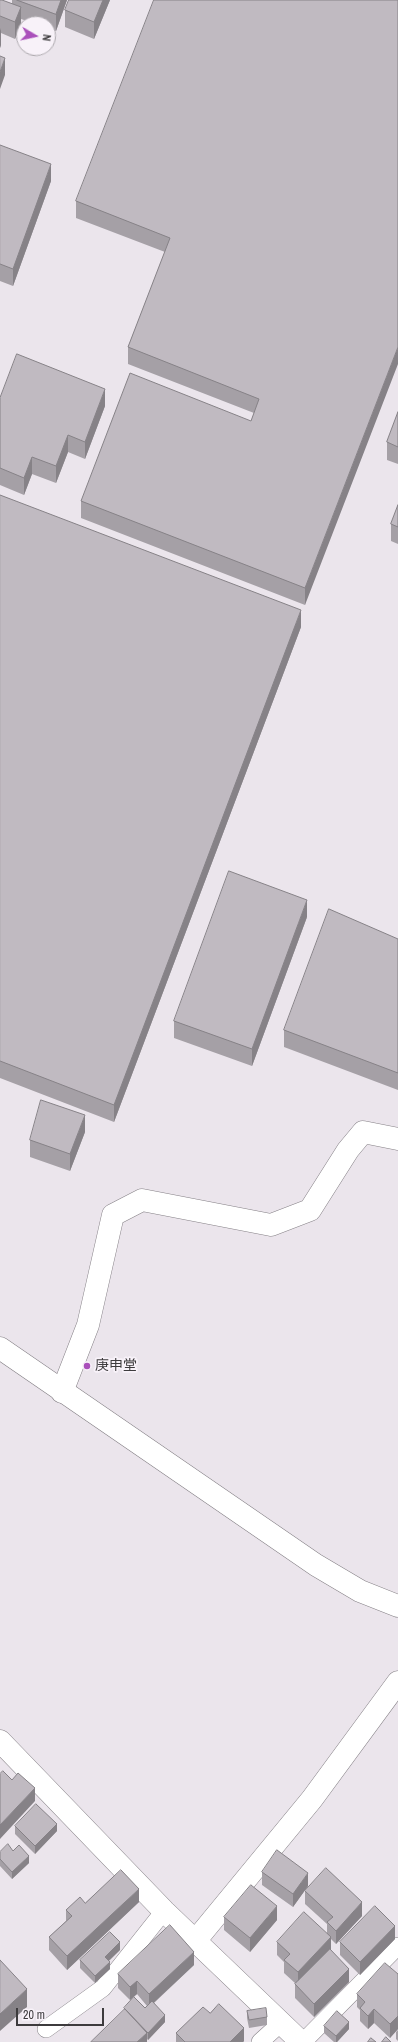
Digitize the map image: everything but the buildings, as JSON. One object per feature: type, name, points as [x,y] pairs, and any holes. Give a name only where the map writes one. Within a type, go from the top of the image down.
[{"type":"street","points":[[62,1392],[88,1325],[113,1215],[142,1200],[271,1225],[310,1210],[348,1150],[363,1132],[398,1139]]},
{"type":"street","points":[[0,1348],[316,1566],[360,1591],[398,1606]]},
{"type":"street","points":[[196,1940],[312,1799],[398,1682]]},
{"type":"street","points":[[0,1741],[164,1911],[302,2042]]},
{"type":"lane","points":[[46,2029],[103,1988],[164,1911]]},
{"type":"lane","points":[[302,2042],[398,1946]]},
{"type":"lane","points":[[260,2042],[282,2022]]},
{"type":"place","name":"庚申堂","points":[[87,1366]]}]
